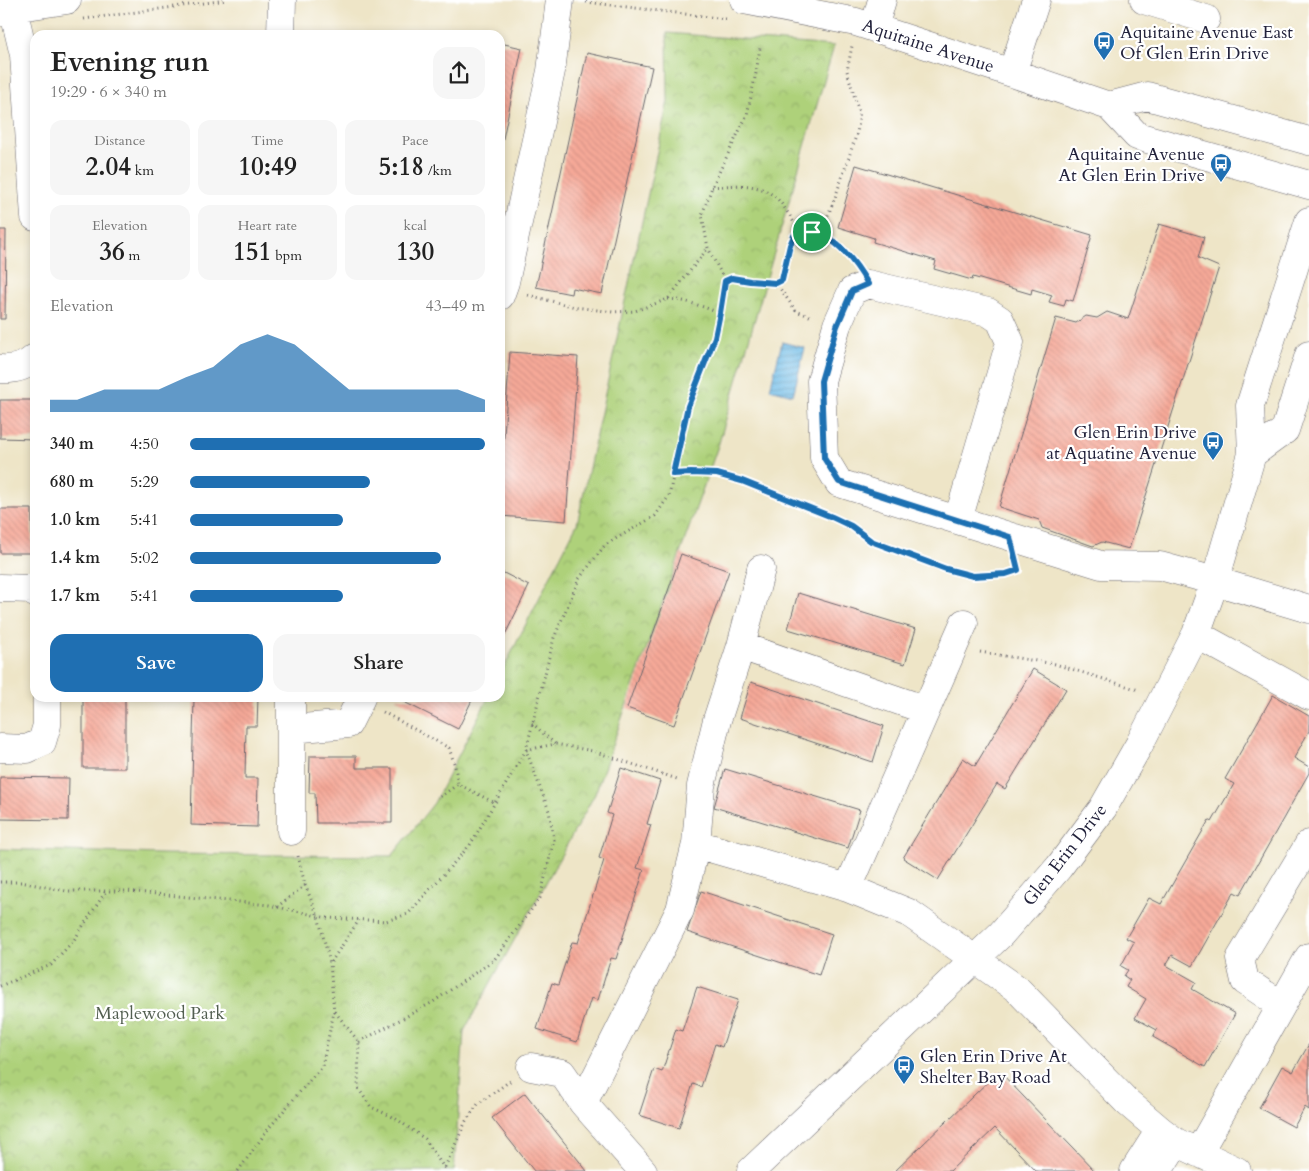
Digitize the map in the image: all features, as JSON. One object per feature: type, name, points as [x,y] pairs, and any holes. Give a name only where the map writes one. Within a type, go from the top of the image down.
[{"type":"street","points":[[281,30],[282,0]]},
{"type":"street","points":[[867,38],[882,0]]},
{"type":"street","points":[[1012,73],[1036,0]]},
{"type":"street","points":[[1144,0],[1206,18]]},
{"type":"street","points":[[505,276],[551,70],[570,1]]},
{"type":"street","points":[[30,144],[24,55],[8,7],[71,10]]},
{"type":"street","name":"Aquitaine Avenue","points":[[738,10],[856,22],[867,38],[1012,73],[1109,106],[1137,136],[1309,185]]},
{"type":"street","points":[[1109,106],[1147,96],[1309,141]]},
{"type":"street","name":"Glen Erin Drive","points":[[751,1171],[1001,934],[1059,867],[1103,808],[1139,745],[1196,634],[1215,581],[1252,454],[1250,406],[1309,221]]},
{"type":"street","points":[[958,520],[1010,342],[1000,320],[988,312],[868,284],[852,291],[837,326],[821,381],[824,458],[839,482],[1010,537],[1101,565],[1160,566],[1309,610]]},
{"type":"street","points":[[1252,454],[1285,430],[1309,354]]},
{"type":"street","points":[[0,369],[10,369],[30,362]]},
{"type":"street","points":[[583,1103],[680,910],[696,844],[702,786],[717,720],[741,646],[761,569]]},
{"type":"street","points":[[0,588],[30,589]]},
{"type":"street","points":[[1196,634],[1309,696]]},
{"type":"street","points":[[848,888],[958,635]]},
{"type":"street","points":[[741,646],[926,710]]},
{"type":"street","points":[[0,748],[27,749],[42,742],[47,725],[47,702]]},
{"type":"street","points":[[291,702],[292,831]]},
{"type":"street","points":[[291,729],[348,724],[359,702]]},
{"type":"street","points":[[696,844],[848,888],[909,913],[1017,989],[1127,1102],[1178,1141],[1237,1171]]},
{"type":"street","points":[[1281,1006],[1246,981],[1240,959],[1309,844]]},
{"type":"street","points":[[1158,1171],[1178,1141],[1281,1006],[1309,957]]},
{"type":"street","points":[[531,1067],[562,1073],[583,1103],[643,1171]]},
{"type":"street","points":[[1134,1171],[1178,1141]]},
{"type":"path","points":[[71,10],[227,0]]},
{"type":"path","points":[[570,1],[738,10]]},
{"type":"path","points":[[812,232],[821,225],[828,215],[857,133],[859,112],[847,71],[852,45],[867,38]]},
{"type":"path","points":[[0,882],[21,882],[66,891],[127,891],[277,907],[327,918],[386,921],[408,914],[470,845],[526,750],[554,638],[579,579],[605,545],[655,516],[669,496],[688,406],[715,337],[725,281],[708,248],[702,215],[712,187],[747,115],[760,48]]},
{"type":"path","points":[[712,187],[744,185],[765,190],[780,202],[800,232]]},
{"type":"path","points":[[725,281],[732,278],[776,283],[782,280],[794,236],[800,232],[812,232],[830,239],[858,267],[868,284]]},
{"type":"path","points":[[668,299],[708,248]]},
{"type":"path","points":[[776,283],[796,311],[837,326]]},
{"type":"path","points":[[505,290],[575,307],[613,312],[636,311],[668,299],[693,303],[720,313]]},
{"type":"path","points":[[673,474],[717,474],[742,481],[832,517],[851,526],[871,541],[946,569],[973,576],[1006,574],[1018,570],[1010,537]]},
{"type":"path","points":[[958,635],[1163,698]]},
{"type":"path","points":[[366,702],[449,748],[458,784]]},
{"type":"path","points":[[532,723],[555,744]]},
{"type":"path","points":[[526,750],[555,744],[593,751],[702,786]]},
{"type":"path","points":[[359,1042],[433,1002],[494,960],[540,898],[554,840],[549,811],[526,750]]},
{"type":"path","points":[[440,797],[458,784]]},
{"type":"path","points":[[458,784],[495,803]]},
{"type":"path","points":[[238,1171],[269,1128],[322,1066],[334,1012],[330,962],[318,916],[305,885],[292,831]]},
{"type":"path","points":[[277,907],[305,885]]},
{"type":"path","points":[[0,986],[51,965],[74,940],[106,891]]},
{"type":"path","points":[[330,962],[359,920]]},
{"type":"path","points":[[334,1012],[359,1042],[358,1088],[371,1106],[425,1138],[445,1169]]},
{"type":"path","points":[[445,1169],[466,1121],[478,1104],[531,1067]]},
{"type":"green space","name":"Maplewood Park","points":[[667,33],[834,46],[719,443],[595,794],[464,1031],[454,1171],[0,1171],[0,849],[162,854],[392,856],[434,803],[486,702],[505,702],[505,665],[577,524],[668,101]]},
{"type":"water","points":[[782,342],[805,348],[793,395],[770,389]]},
{"type":"building","points":[[505,44],[522,48],[505,129]]},
{"type":"building","points":[[587,53],[652,67],[602,294],[572,288],[571,294],[536,287]]},
{"type":"building","points":[[856,165],[1092,235],[1073,301],[1066,299],[1064,306],[1049,302],[1052,295],[1032,289],[1031,294],[973,277],[972,280],[934,269],[936,261],[873,242],[874,238],[838,227]]},
{"type":"building","points":[[1159,224],[1204,237],[1198,258],[1219,267],[1129,549],[1102,542],[1093,546],[1042,528],[1039,520],[999,507],[1056,318],[1076,323],[1086,316],[1097,318],[1107,312],[1128,319]]},
{"type":"building","points":[[0,230],[6,230],[5,319],[0,319]]},
{"type":"building","points":[[510,352],[578,357],[566,521],[505,516],[505,421]]},
{"type":"building","points":[[0,400],[30,400],[30,439],[0,438]]},
{"type":"building","points":[[0,509],[30,509],[30,553],[0,553]]},
{"type":"building","points":[[681,554],[729,571],[674,725],[627,708]]},
{"type":"building","points":[[505,574],[529,586],[505,635]]},
{"type":"building","points":[[798,593],[916,629],[905,664],[788,629]]},
{"type":"building","points":[[1033,669],[1066,689],[1005,789],[997,784],[938,880],[903,858],[963,758],[975,766]]},
{"type":"building","points":[[751,682],[884,726],[873,762],[740,718]]},
{"type":"building","points":[[1273,695],[1309,716],[1309,731],[1294,758],[1309,767],[1309,773],[1240,895],[1234,892],[1192,966],[1172,955],[1166,965],[1196,982],[1192,989],[1235,1014],[1205,1067],[1153,1037],[1157,1030],[1135,1018],[1146,999],[1126,987],[1130,980],[1124,976],[1128,970],[1121,966],[1134,942],[1126,938],[1149,898],[1161,904],[1209,820],[1212,822],[1234,784],[1225,779]]},
{"type":"building","points":[[83,702],[125,702],[125,768],[83,768]]},
{"type":"building","points":[[194,702],[258,702],[257,726],[246,726],[245,778],[258,778],[257,827],[191,825]]},
{"type":"building","points":[[404,702],[471,702],[458,729]]},
{"type":"building","points":[[310,756],[356,756],[356,768],[392,768],[392,823],[316,823],[315,793],[309,793]]},
{"type":"building","points":[[621,768],[660,781],[647,824],[651,825],[637,868],[644,870],[616,959],[611,958],[598,1000],[591,998],[577,1042],[537,1029],[552,983],[558,985],[572,942],[578,943],[604,860],[599,858],[612,815],[607,813]]},
{"type":"building","points":[[725,769],[860,810],[848,848],[714,807]]},
{"type":"building","points":[[0,777],[69,778],[68,820],[0,819]]},
{"type":"building","points":[[701,891],[832,934],[819,975],[687,932]]},
{"type":"building","points":[[697,987],[738,1000],[722,1047],[715,1044],[701,1087],[693,1084],[679,1128],[639,1115],[654,1069],[662,1072],[676,1029],[682,1031]]},
{"type":"building","points":[[1309,1044],[1309,1110],[1305,1107],[1294,1127],[1259,1108],[1282,1066],[1293,1072]]},
{"type":"building","points":[[999,1071],[1095,1171],[1036,1171],[995,1128],[950,1171],[895,1171]]},
{"type":"building","points":[[525,1093],[587,1171],[534,1171],[492,1118]]},
{"type":"place","name":"Aquitaine Avenue East Of Glen Erin Drive","points":[[1104,61]]},
{"type":"place","name":"Aquitaine Avenue At Glen Erin Drive","points":[[1221,183]]},
{"type":"place","name":"Glen Erin Drive at Aquatine Avenue","points":[[1213,461]]},
{"type":"place","name":"Glen Erin Drive At Shelter Bay Road","points":[[904,1085]]},
{"type":"route","points":[[800,232],[812,232],[830,239],[858,267],[868,284],[852,291],[837,326],[821,381],[824,458],[839,482],[1010,537],[1018,570],[1006,574],[973,576],[946,569],[871,541],[851,526],[832,517],[742,481],[717,474],[673,474],[688,406],[715,337],[725,281],[732,278],[776,283],[782,280],[794,236],[800,232]]}]
